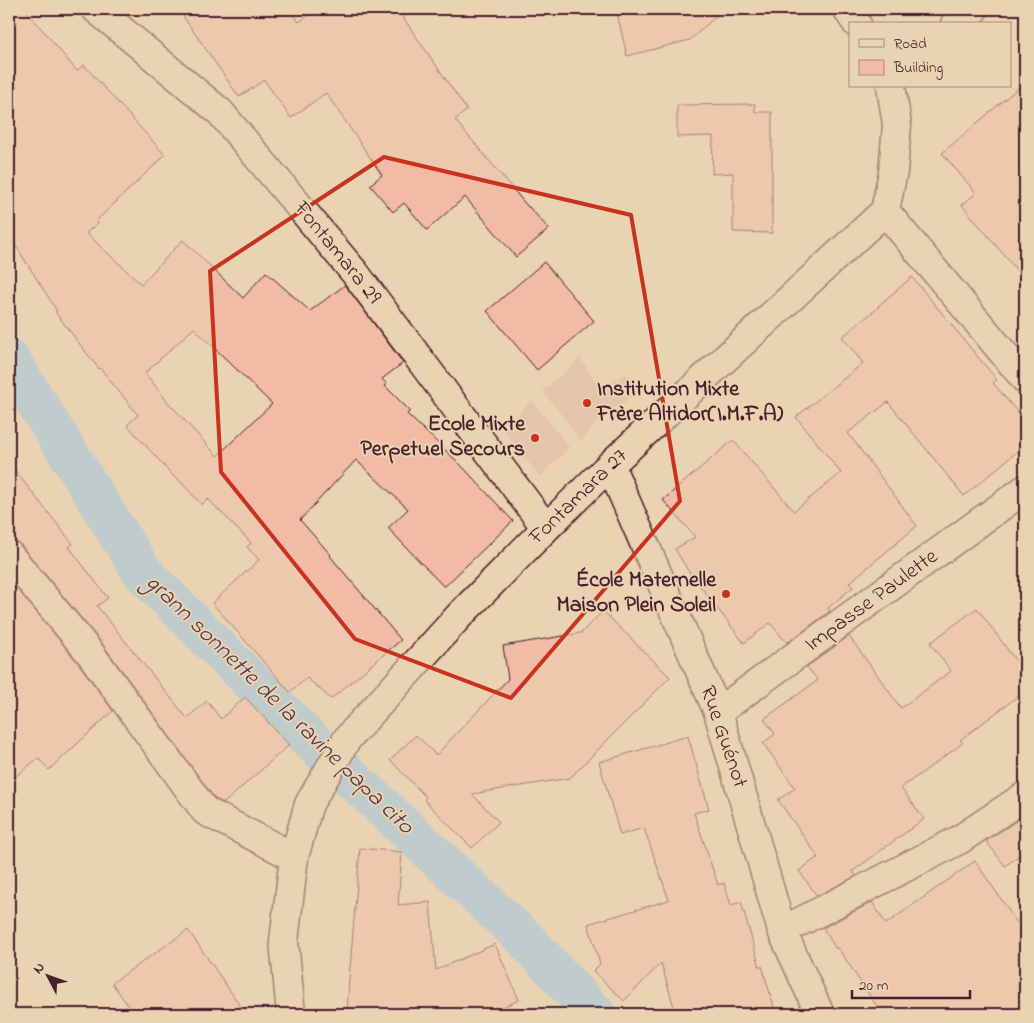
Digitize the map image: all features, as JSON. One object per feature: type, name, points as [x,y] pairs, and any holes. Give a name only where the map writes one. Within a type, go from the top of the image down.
[{"type":"street","name":"Fontamara 29","points":[[96,9],[220,112],[355,273],[546,528]]},
{"type":"street","points":[[847,9],[856,22]]},
{"type":"street","points":[[958,22],[974,9]]},
{"type":"street","points":[[891,88],[897,125],[893,172],[885,211],[1025,379]]},
{"type":"street","name":"Fontamara 27","points":[[294,857],[309,804],[347,739],[459,616],[610,466],[885,211]]},
{"type":"street","name":"Rue Guénot","points":[[610,466],[718,712],[782,931],[820,1014]]},
{"type":"street","name":"Impasse Paulette","points":[[718,712],[1025,489]]},
{"type":"street","points":[[9,555],[90,653],[205,811],[294,857],[284,941],[291,1014]]},
{"type":"street","points":[[782,931],[959,840],[1025,796]]},
{"type":"highlighted area","points":[[384,157],[631,215],[680,501],[511,698],[355,639],[221,472],[210,271]]},
{"type":"shaded area","name":"Institution Mixte Frère Altidor(I.M.F.A)","points":[[580,358],[600,388],[625,374],[640,392],[604,414],[581,441],[543,391]]},
{"type":"shaded area","name":"Ecole Mixte Perpetuel Secours","points":[[532,400],[569,447],[540,477],[502,429]]},
{"type":"building","points":[[9,9],[25,9],[77,71],[84,65],[165,155],[96,221],[98,223],[86,233],[141,284],[183,240],[243,298],[266,272],[310,311],[345,285],[403,363],[382,379],[387,384],[385,386],[410,411],[407,414],[459,463],[513,521],[444,587],[388,528],[408,509],[356,460],[300,520],[401,640],[331,699],[307,678],[290,692],[212,603],[259,560],[247,547],[251,543],[208,499],[202,505],[127,425],[138,415],[99,369],[55,312],[57,311],[9,235]],"holes":[[[194,328],[272,404],[217,456],[168,402],[145,373]]]},
{"type":"building","points":[[178,9],[290,9],[299,22],[318,9],[397,9],[467,110],[455,120],[528,207],[549,229],[516,257],[465,197],[427,230],[404,203],[393,212],[370,185],[382,175],[326,93],[291,118],[264,80],[239,97]]},
{"type":"building","points":[[616,9],[724,9],[690,40],[627,56]]},
{"type":"building","points":[[1025,82],[1025,280],[962,205],[976,193],[942,153]]},
{"type":"building","points":[[755,104],[755,112],[772,112],[772,233],[733,232],[733,173],[712,174],[713,136],[677,137],[677,105]]},
{"type":"building","points":[[544,262],[594,321],[537,370],[487,311]]},
{"type":"building","points":[[912,277],[997,380],[993,383],[1025,421],[1025,445],[964,496],[888,402],[848,433],[917,526],[849,583],[853,587],[828,608],[830,611],[787,643],[770,623],[744,643],[687,569],[675,549],[695,537],[663,500],[733,440],[794,511],[841,473],[796,417],[863,363],[842,337]]},
{"type":"building","points":[[9,463],[73,544],[69,547],[108,598],[97,606],[187,718],[207,701],[221,719],[245,697],[289,745],[224,803],[215,799],[102,643],[21,545],[9,540]]},
{"type":"building","points":[[9,579],[78,663],[113,711],[49,770],[38,758],[9,782]]},
{"type":"building","points":[[977,608],[1025,673],[1025,691],[960,740],[963,743],[901,788],[924,819],[853,871],[856,876],[817,896],[799,871],[818,857],[778,800],[795,788],[763,743],[775,734],[764,719],[818,680],[807,667],[849,636],[901,708],[951,671],[930,643]]},
{"type":"building","points":[[603,611],[670,677],[570,778],[472,794],[499,822],[472,848],[424,800],[426,797],[390,760],[416,735],[436,755],[508,679],[503,646],[581,633]]},
{"type":"building","points":[[688,736],[709,809],[694,813],[718,885],[724,883],[731,905],[741,902],[776,1014],[676,1014],[661,963],[624,1001],[593,971],[600,964],[588,924],[669,900],[644,828],[620,835],[599,762]]},
{"type":"building","points":[[1025,815],[1025,851],[1005,866],[986,841]]},
{"type":"building","points":[[360,848],[402,852],[398,905],[430,902],[436,970],[495,944],[519,1000],[487,1014],[347,1014]]},
{"type":"building","points":[[975,861],[1025,934],[1025,1014],[882,1014],[823,928],[872,902],[886,924]]},
{"type":"building","points":[[188,930],[246,1014],[134,1014],[112,983]]},
{"type":"waterway","name":"grann sonnette de la ravine papa cito","points":[[9,359],[143,573],[307,737],[524,938],[595,1014]]},
{"type":"place","name":"Institution Mixte Frère Altidor(I.M.F.A)","points":[[587,403]]},
{"type":"place","name":"Ecole Mixte Perpetuel Secours","points":[[535,438]]},
{"type":"place","name":"École Maternelle Maison Plein Soleil","points":[[726,594]]}]
